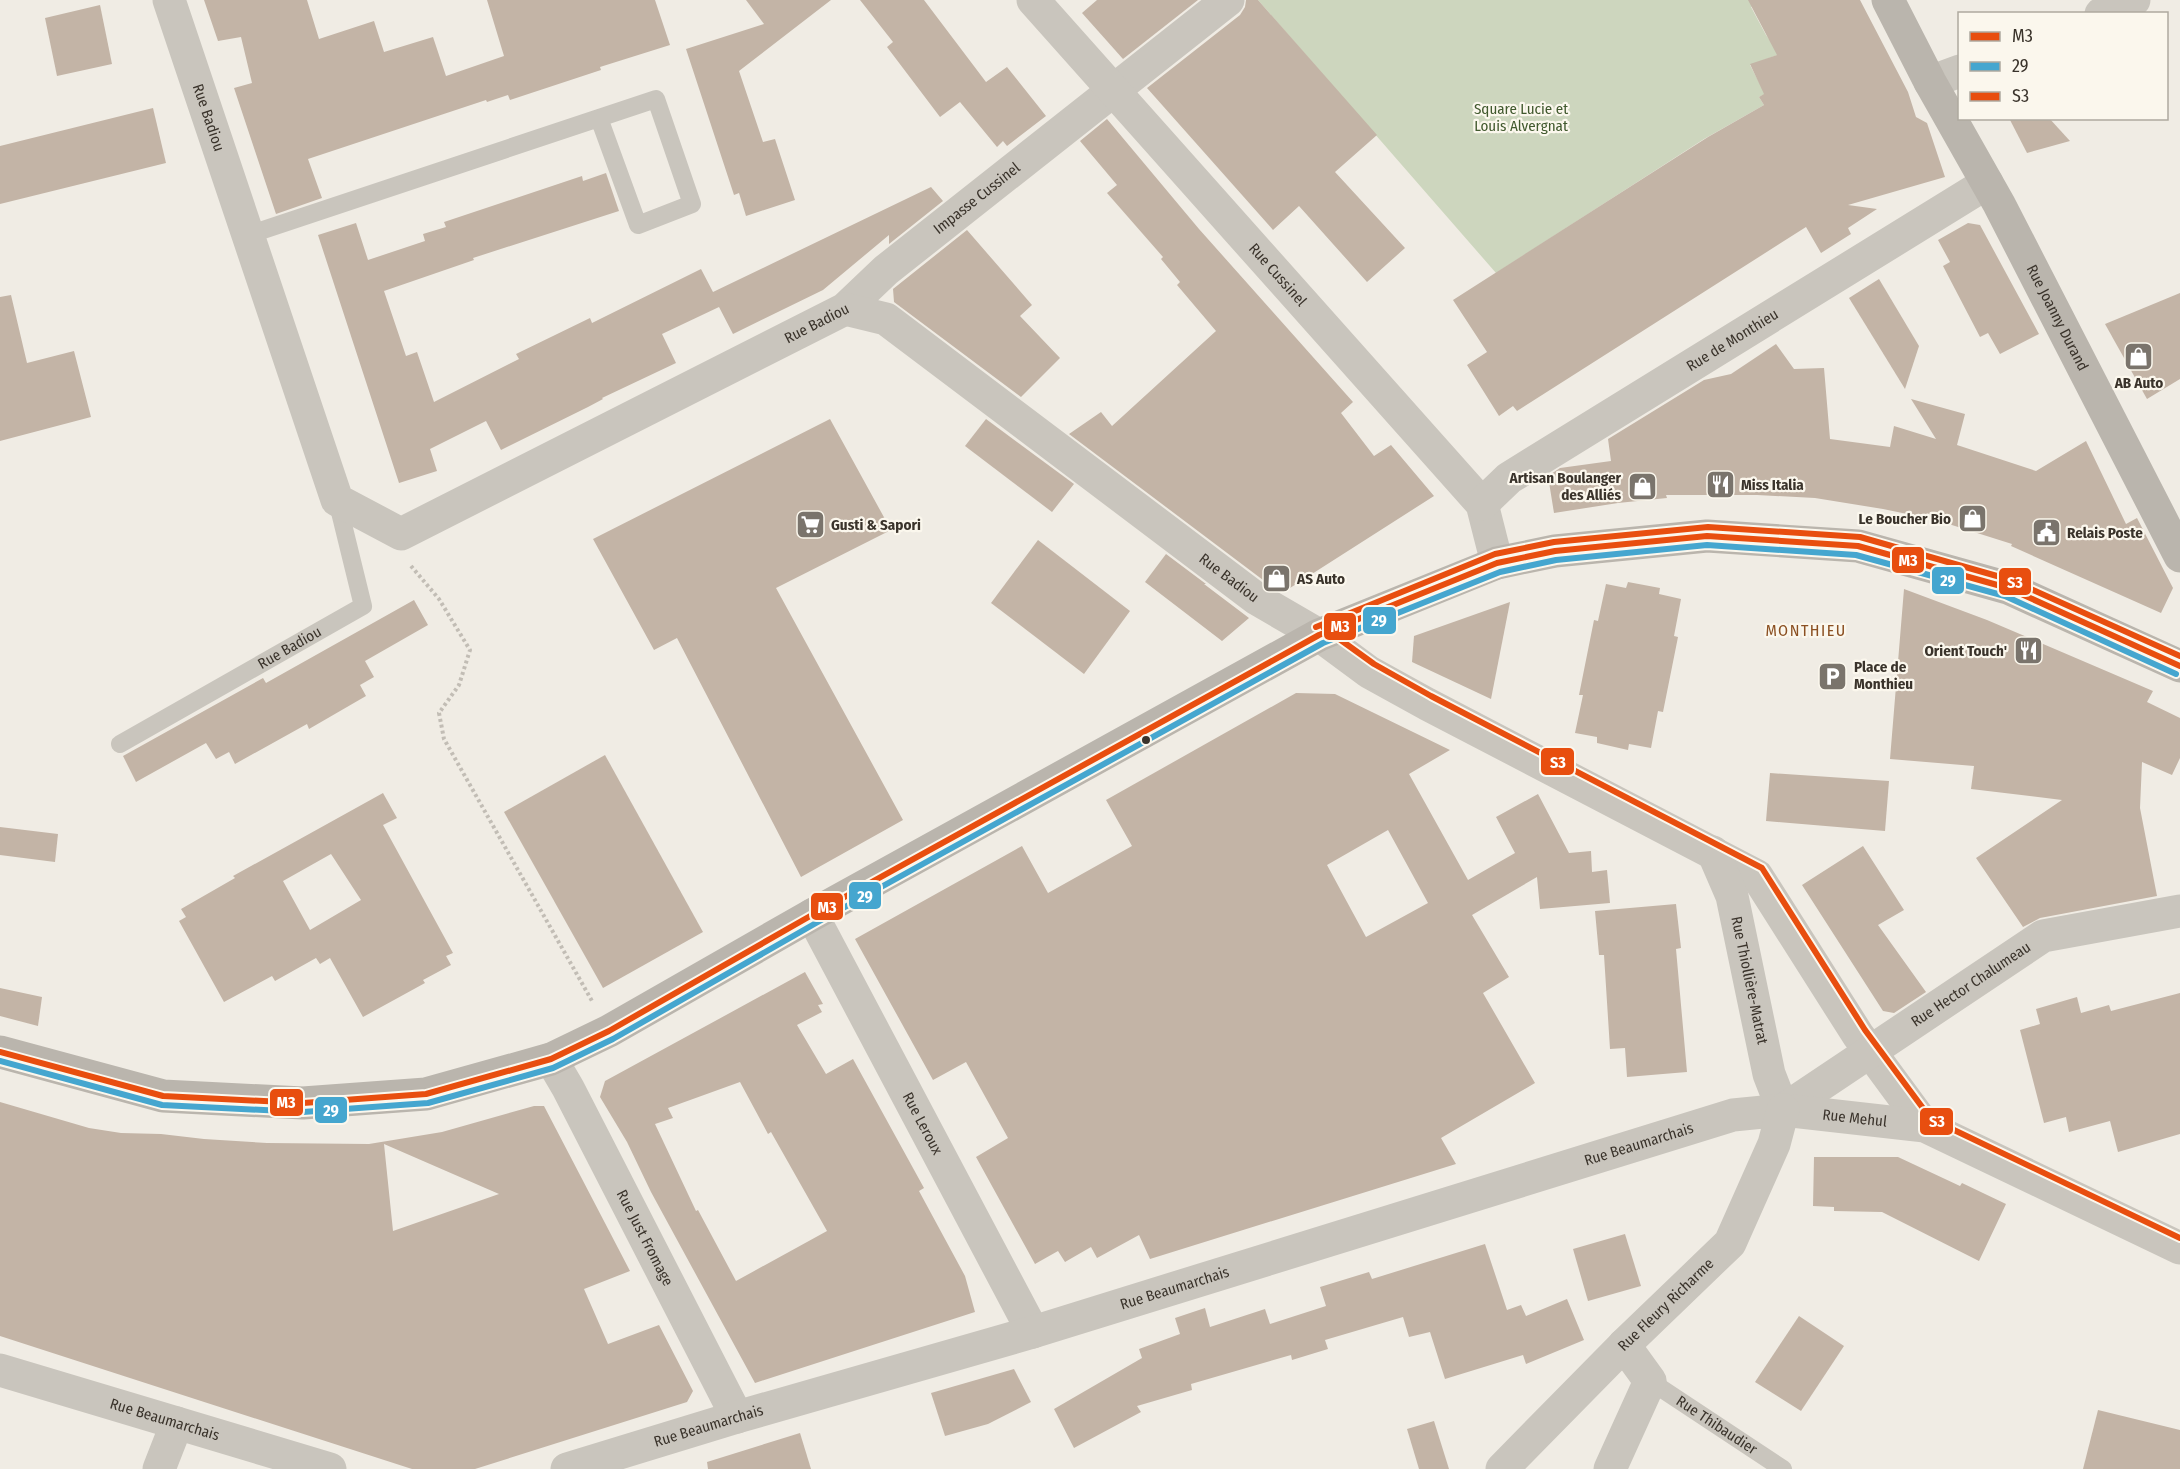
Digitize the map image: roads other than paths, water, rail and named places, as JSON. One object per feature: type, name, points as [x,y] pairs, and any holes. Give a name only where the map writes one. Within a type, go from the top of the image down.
[{"type":"street","name":"Rue Badiou","points":[[169,0],[337,500],[401,534],[845,309],[886,319],[1257,599],[1319,635]]},
{"type":"street","name":"Rue Cussinel","points":[[1033,0],[1482,504],[1497,562]]},
{"type":"street","name":"Impasse Cussinel","points":[[845,309],[886,270],[1228,0]]},
{"type":"street","name":"Rue Joanny Durand","points":[[1888,0],[1945,77],[1958,109]]},
{"type":"street","points":[[2106,12],[2134,0]]},
{"type":"street","name":"Rue Joanny Durand","points":[[1962,120],[1988,183],[2180,556]]},
{"type":"street","name":"Rue de Monthieu","points":[[1482,504],[1509,478],[1988,183]]},
{"type":"street","points":[[0,1052],[163,1095],[303,1103],[426,1094],[551,1059],[609,1031],[812,915],[1319,635],[1497,562],[1555,550],[1707,536],[1858,546],[2008,588],[2180,666]]},
{"type":"street","points":[[1319,635],[1369,672],[1427,704],[1757,876],[1871,1053]]},
{"type":"street","name":"Rue Thiollière-Matrat","points":[[1713,852],[1732,896],[1769,1074],[1783,1110]]},
{"type":"street","name":"Rue Hector Chalumeau","points":[[1783,1110],[2043,936],[2180,911]]},
{"type":"street","name":"Rue Leroux","points":[[812,915],[1034,1332]]},
{"type":"street","name":"Rue Mehul","points":[[1871,1053],[1925,1125]]},
{"type":"street","name":"Rue Just Fromage","points":[[551,1059],[737,1417]]},
{"type":"street","name":"Rue Mehul","points":[[1783,1110],[1925,1125],[2180,1248]]},
{"type":"street","name":"Rue Beaumarchais","points":[[567,1469],[737,1417],[1034,1332],[1733,1115],[1783,1110]]},
{"type":"street","name":"Rue Fleury Richarme","points":[[1502,1469],[1624,1345],[1730,1243],[1774,1143],[1783,1110]]},
{"type":"street","name":"Rue Thibaudier","points":[[1624,1345],[1650,1381]]},
{"type":"street","name":"Rue Beaumarchais","points":[[0,1370],[330,1469]]},
{"type":"street","points":[[1610,1469],[1650,1381]]},
{"type":"street","points":[[159,1469],[177,1423]]},
{"type":"lane","points":[[248,236],[599,118],[656,99],[692,204],[638,225],[599,118]]},
{"type":"lane","name":"Rue Badiou","points":[[120,744],[363,606],[337,500]]},
{"type":"lane","name":"Rue Thibaudier","points":[[1650,1381],[1783,1469]]},
{"type":"place","name":"AB Auto","points":[[2139,356]]},
{"type":"place","name":"Miss Italia","points":[[1720,485]]},
{"type":"place","name":"Artisan Boulanger des Alliés","points":[[1642,487]]},
{"type":"place","name":"Le Boucher Bio","points":[[1972,519]]},
{"type":"place","name":"Gusti & Sapori","points":[[810,525]]},
{"type":"place","name":"Relais Poste","points":[[2046,533]]},
{"type":"place","name":"AS Auto","points":[[1276,579]]},
{"type":"place","name":"Orient Touch'","points":[[2028,651]]},
{"type":"place","name":"Place de Monthieu","points":[[1833,676]]},
{"type":"district","name":"MONTHIEU","points":[[1806,630]]},
{"type":"park label","name":"Square Lucie et Louis Alvergnat","points":[[1521,118]]}]
